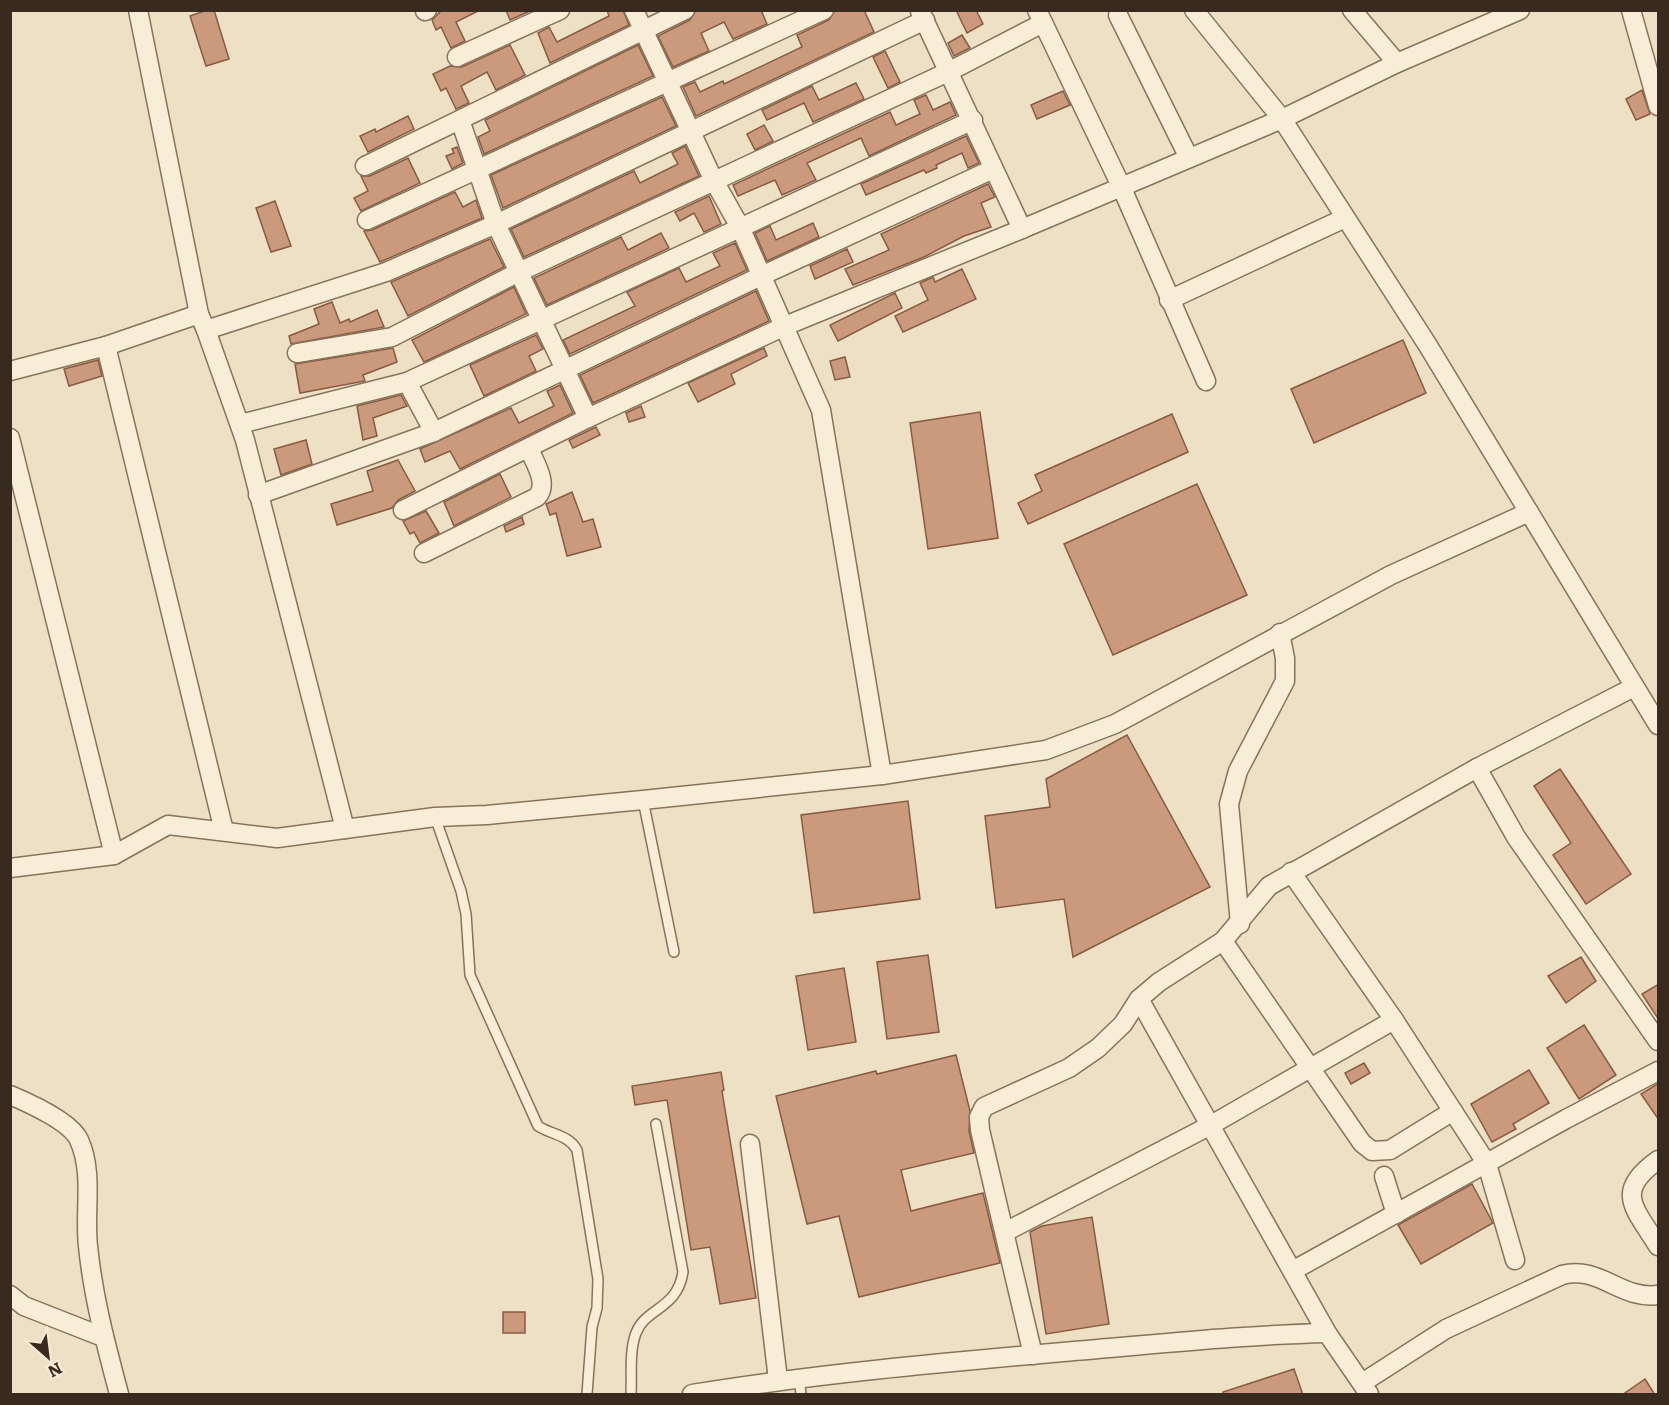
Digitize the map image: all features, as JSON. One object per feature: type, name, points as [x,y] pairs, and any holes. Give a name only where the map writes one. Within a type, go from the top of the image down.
[{"type":"street","points":[[138,10],[202,322],[240,424],[345,829]]},
{"type":"street","points":[[457,57],[560,10]]},
{"type":"street","points":[[634,10],[713,179],[740,227],[810,382],[826,429],[882,775]]},
{"type":"street","points":[[365,166],[685,10]]},
{"type":"street","points":[[367,220],[824,10]]},
{"type":"street","points":[[1194,10],[1282,119],[1427,344],[1659,726]]},
{"type":"street","points":[[1352,10],[1397,63]]},
{"type":"street","points":[[403,510],[588,418],[784,326],[1022,230],[1282,119],[1397,63],[1520,10]]},
{"type":"street","points":[[1631,10],[1657,99]]},
{"type":"street","points":[[1118,15],[1189,158]]},
{"type":"street","points":[[10,371],[386,272],[496,224],[691,131],[922,16],[973,120],[1022,230]]},
{"type":"street","points":[[297,353],[392,337],[519,272],[713,179],[950,71],[1040,17],[1121,186],[1206,381]]},
{"type":"street","points":[[460,120],[496,224],[588,418]]},
{"type":"street","points":[[240,424],[407,382],[973,120]]},
{"type":"street","points":[[258,495],[434,432],[761,276],[993,169]]},
{"type":"street","points":[[1169,300],[1345,218]]},
{"type":"street","points":[[106,346],[224,831]]},
{"type":"street","points":[[407,382],[434,432]]},
{"type":"street","points":[[10,438],[114,855]]},
{"type":"street","points":[[424,553],[537,497],[541,492],[542,481],[529,449]]},
{"type":"street","points":[[11,866],[114,855],[168,825],[278,838],[435,817],[487,815],[882,775],[1046,750],[1115,724],[1391,575],[1528,512]]},
{"type":"street","points":[[1240,924],[1230,845],[1229,804],[1238,771],[1285,681],[1286,671],[1280,633]]},
{"type":"street","points":[[1033,1355],[980,1130],[979,1117],[984,1107],[1069,1068],[1098,1048],[1123,1024],[1139,999],[1159,982],[1223,941],[1240,924],[1254,901],[1269,886],[1477,768],[1634,687]]},
{"type":"street","points":[[1477,768],[1516,837],[1659,1041]]},
{"type":"street","points":[[1291,872],[1394,1020],[1487,1164],[1515,1260]]},
{"type":"street","points":[[1223,941],[1312,1067],[1362,1143],[1372,1150],[1389,1150],[1453,1111]]},
{"type":"street","points":[[1139,999],[1294,1270],[1327,1334],[1365,1389],[1446,1329],[1562,1275],[1574,1272],[1592,1274],[1632,1295],[1643,1297],[1659,1295]]},
{"type":"street","points":[[1005,1232],[1211,1125],[1394,1020]]},
{"type":"street","points":[[1294,1270],[1659,1071]]},
{"type":"street","points":[[10,1095],[64,1124],[78,1139],[86,1167],[87,1242],[94,1298],[119,1395]]},
{"type":"street","points":[[750,1144],[778,1380]]},
{"type":"street","points":[[1659,1160],[1640,1173],[1633,1184],[1631,1195],[1659,1246]]},
{"type":"street","points":[[1384,1176],[1396,1214]]},
{"type":"street","points":[[10,1295],[24,1306],[104,1337]]},
{"type":"street","points":[[692,1395],[778,1380],[800,1386],[1033,1355],[1271,1335],[1327,1334]]},
{"type":"lane","points":[[644,800],[674,952]]},
{"type":"lane","points":[[435,817],[461,891],[466,914],[470,975],[478,997],[538,1126],[549,1133],[567,1138],[577,1150],[598,1279],[587,1395]]},
{"type":"lane","points":[[631,1395],[636,1333],[643,1323],[678,1293],[683,1272],[656,1124]]},
{"type":"building","points":[[214,10],[229,59],[206,66],[190,16]]},
{"type":"building","points":[[442,10],[480,10],[456,22],[465,41],[451,48],[441,27],[436,30],[432,20]]},
{"type":"building","points":[[506,10],[532,10],[510,20]]},
{"type":"building","points":[[607,10],[623,10],[629,25],[550,63],[538,33],[549,27],[557,42],[609,16]]},
{"type":"building","points":[[696,10],[761,10],[767,24],[733,39],[724,22],[701,33],[709,51],[673,67],[658,36],[690,20]]},
{"type":"building","points":[[835,10],[864,10],[874,32],[696,116],[683,87],[695,82],[700,92],[723,81],[724,84],[802,47],[797,35],[829,20]]},
{"type":"building","points":[[956,10],[976,10],[983,24],[967,33]]},
{"type":"building","points":[[962,35],[970,48],[954,56],[948,43]]},
{"type":"building","points":[[510,45],[525,75],[496,90],[487,72],[461,86],[469,103],[456,109],[446,88],[441,91],[433,74],[450,66],[462,67]]},
{"type":"building","points":[[638,45],[653,76],[484,154],[478,137],[490,131],[485,120]]},
{"type":"building","points":[[885,51],[900,82],[888,88],[873,57]]},
{"type":"building","points":[[856,83],[864,99],[813,122],[804,103],[767,120],[762,110],[812,86],[819,100]]},
{"type":"building","points":[[1642,90],[1650,114],[1636,120],[1626,99]]},
{"type":"building","points":[[1063,91],[1070,105],[1037,119],[1031,105]]},
{"type":"building","points":[[926,95],[933,110],[950,102],[956,115],[869,156],[861,138],[807,163],[816,180],[782,195],[775,180],[738,196],[733,185],[890,112],[896,125],[920,114],[914,100]]},
{"type":"building","points":[[662,97],[676,126],[503,208],[491,175]]},
{"type":"building","points":[[408,116],[414,129],[368,152],[360,136],[375,129],[376,132]]},
{"type":"building","points":[[764,125],[773,141],[755,150],[747,134]]},
{"type":"building","points":[[966,136],[979,163],[968,168],[962,153],[936,165],[937,168],[926,173],[924,170],[866,195],[861,184]]},
{"type":"building","points":[[685,146],[699,176],[524,257],[511,229],[634,171],[640,183],[678,164],[672,153]]},
{"type":"building","points":[[457,147],[463,163],[452,169],[446,156],[454,153],[452,149]]},
{"type":"building","points":[[408,158],[420,183],[361,211],[354,198],[368,191],[361,176],[370,176]]},
{"type":"building","points":[[988,184],[995,197],[981,203],[991,227],[964,236],[924,257],[853,285],[845,269],[889,250],[881,234]]},
{"type":"building","points":[[455,192],[463,207],[476,200],[482,218],[380,262],[364,231],[372,230]]},
{"type":"building","points":[[709,196],[721,224],[704,232],[694,213],[680,221],[675,212]]},
{"type":"building","points":[[275,201],[291,246],[271,252],[256,208]]},
{"type":"building","points":[[813,223],[819,237],[767,261],[755,233],[770,226],[776,240]]},
{"type":"building","points":[[661,233],[669,248],[547,305],[534,278],[621,237],[628,250]]},
{"type":"building","points":[[490,239],[504,267],[408,316],[391,282]]},
{"type":"building","points":[[735,243],[747,270],[570,354],[563,340],[635,306],[627,292],[679,268],[686,282],[720,266],[713,253]]},
{"type":"building","points":[[847,249],[853,262],[815,279],[810,266]]},
{"type":"building","points":[[962,269],[976,299],[903,332],[895,316],[928,300],[920,283],[933,277],[935,282]]},
{"type":"building","points":[[514,287],[526,314],[424,362],[412,340]]},
{"type":"building","points":[[756,291],[769,321],[593,403],[580,375]]},
{"type":"building","points":[[895,293],[902,308],[838,341],[830,325]]},
{"type":"building","points":[[332,302],[340,323],[349,319],[350,322],[377,310],[384,327],[291,344],[289,336],[319,324],[314,309]]},
{"type":"building","points":[[536,335],[543,349],[529,356],[536,371],[484,396],[470,365]]},
{"type":"building","points":[[1403,340],[1426,393],[1314,443],[1291,389]]},
{"type":"building","points":[[393,348],[397,362],[363,375],[365,381],[300,393],[295,364]]},
{"type":"building","points":[[764,348],[767,356],[731,374],[735,384],[698,402],[688,383]]},
{"type":"building","points":[[845,357],[850,377],[835,380],[830,361]]},
{"type":"building","points":[[98,360],[102,376],[69,386],[64,369]]},
{"type":"building","points":[[560,385],[573,413],[460,469],[450,451],[425,462],[420,449],[511,408],[519,423],[554,406],[547,391]]},
{"type":"building","points":[[401,395],[407,406],[373,418],[377,436],[363,440],[357,406]]},
{"type":"building","points":[[641,406],[645,417],[629,422],[626,413]]},
{"type":"building","points":[[980,412],[998,538],[928,549],[910,423]]},
{"type":"building","points":[[1172,414],[1188,452],[1028,524],[1018,503],[1042,491],[1035,475]]},
{"type":"building","points":[[596,427],[600,435],[573,448],[569,440]]},
{"type":"building","points":[[306,440],[312,464],[281,475],[274,449]]},
{"type":"building","points":[[398,460],[415,491],[398,500],[392,508],[337,525],[331,504],[373,491],[367,471]]},
{"type":"building","points":[[500,474],[511,497],[454,526],[444,502]]},
{"type":"building","points":[[1197,484],[1247,595],[1113,655],[1064,544]]},
{"type":"building","points":[[572,492],[583,522],[593,519],[601,547],[567,556],[556,513],[550,515],[546,504]]},
{"type":"building","points":[[426,511],[439,533],[420,543],[414,532],[410,534],[403,521]]},
{"type":"building","points":[[522,517],[524,524],[506,532],[504,526]]},
{"type":"building","points":[[1127,735],[1210,887],[1073,957],[1064,899],[996,908],[985,816],[1050,807],[1046,779]]},
{"type":"building","points":[[1560,769],[1631,874],[1586,904],[1553,855],[1571,843],[1534,786]]},
{"type":"building","points":[[908,801],[920,899],[814,913],[801,815]]},
{"type":"building","points":[[928,955],[939,1032],[887,1039],[877,962]]},
{"type":"building","points":[[1581,957],[1596,981],[1566,1003],[1548,976]]},
{"type":"building","points":[[844,968],[856,1042],[808,1050],[796,976]]},
{"type":"building","points":[[1659,984],[1659,1020],[1642,994]]},
{"type":"building","points":[[1584,1025],[1616,1075],[1579,1099],[1547,1048]]},
{"type":"building","points":[[956,1055],[970,1111],[969,1131],[974,1153],[901,1170],[911,1211],[983,1193],[1000,1263],[859,1297],[839,1216],[807,1224],[776,1096],[876,1071],[877,1074]]},
{"type":"building","points":[[1364,1063],[1370,1073],[1351,1084],[1345,1073]]},
{"type":"building","points":[[1529,1070],[1549,1103],[1513,1124],[1516,1129],[1492,1142],[1471,1104]]},
{"type":"building","points":[[721,1072],[724,1090],[722,1091],[756,1298],[720,1304],[710,1247],[691,1250],[667,1100],[635,1105],[632,1086]]},
{"type":"building","points":[[1659,1083],[1659,1120],[1641,1094]]},
{"type":"building","points":[[1472,1184],[1493,1223],[1421,1264],[1398,1225]]},
{"type":"building","points":[[1092,1217],[1109,1324],[1046,1334],[1030,1232],[1042,1226]]},
{"type":"building","points":[[503,1312],[525,1312],[525,1333],[503,1333]]},
{"type":"building","points":[[1294,1369],[1303,1395],[1223,1395],[1223,1392]]},
{"type":"building","points":[[1645,1379],[1655,1395],[1622,1395]]}]
